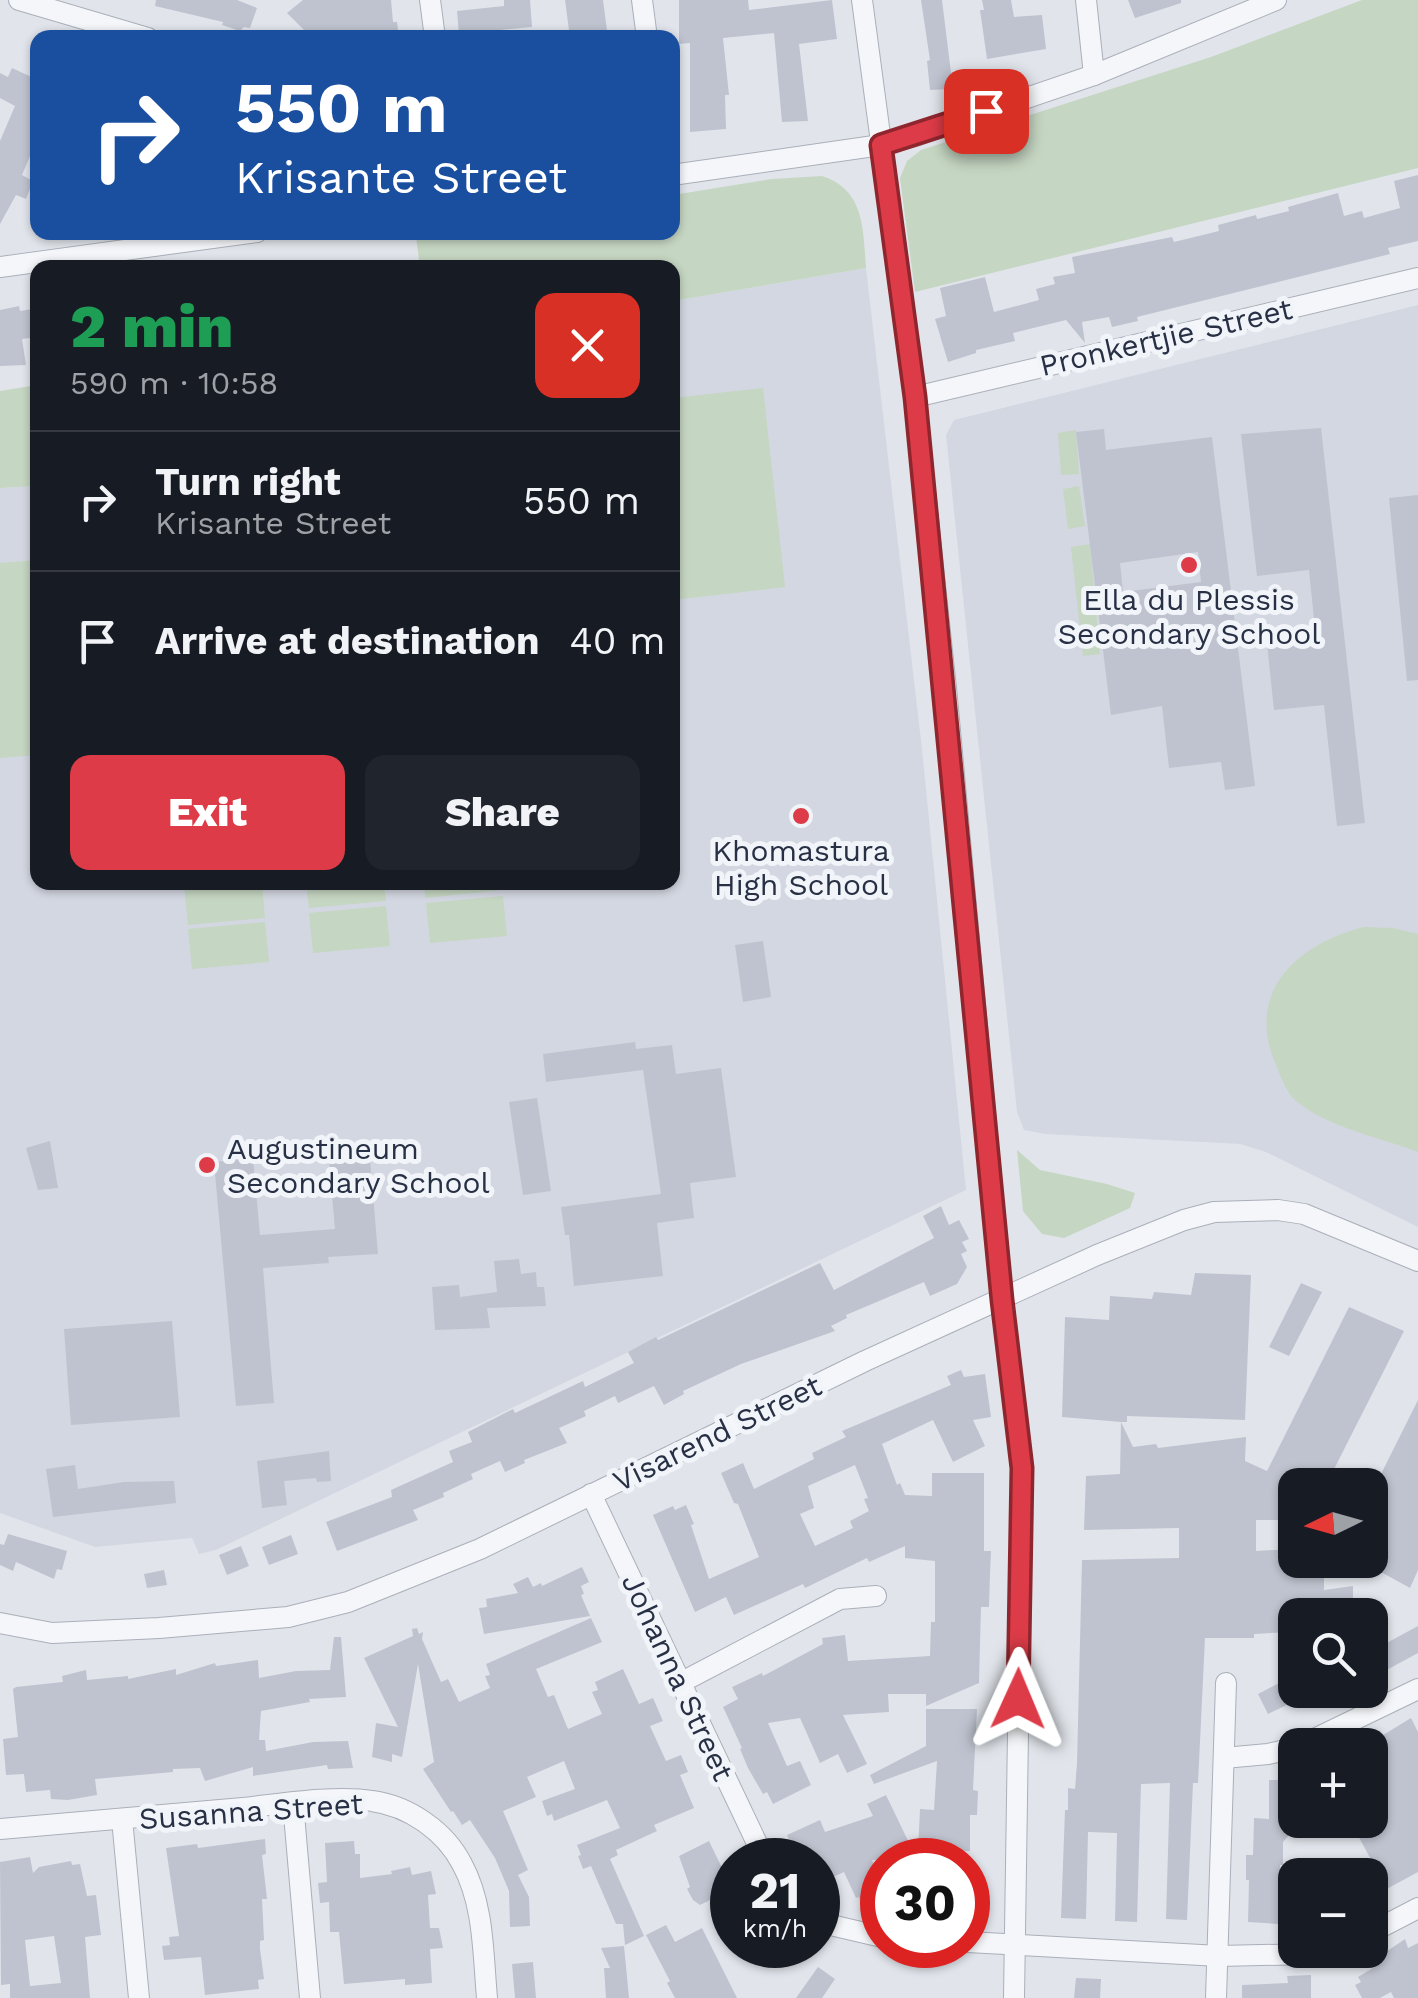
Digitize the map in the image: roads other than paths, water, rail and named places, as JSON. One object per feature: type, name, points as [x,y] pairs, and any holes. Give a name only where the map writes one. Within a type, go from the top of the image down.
[{"type":"street","points":[[19,0],[121,30]]},
{"type":"street","points":[[430,0],[434,30]]},
{"type":"street","points":[[642,0],[646,30]]},
{"type":"street","points":[[862,0],[915,397],[1002,1300],[1022,1468],[1014,1998]]},
{"type":"street","points":[[1086,0],[1094,75]]},
{"type":"street","points":[[680,174],[881,145],[1094,75],[1276,0]]},
{"type":"street","points":[[51,260],[195,240]]},
{"type":"street","points":[[0,267],[30,263]]},
{"type":"street","name":"Pronkertjie Street","points":[[915,397],[1418,278]]},
{"type":"street","name":"Visarend Street","points":[[0,1623],[52,1633],[288,1618],[348,1602],[464,1556],[864,1361],[1097,1255],[1214,1212],[1278,1210],[1304,1214],[1418,1261]]},
{"type":"street","name":"Johanna Street","points":[[591,1494],[754,1838]]},
{"type":"street","points":[[680,1683],[840,1599],[876,1596]]},
{"type":"street","points":[[1216,1998],[1226,1683]]},
{"type":"street","points":[[1337,1728],[1418,1689]]},
{"type":"street","points":[[1224,1758],[1278,1752]]},
{"type":"street","name":"Susanna Street","points":[[0,1829],[293,1803],[371,1800],[430,1825],[462,1863],[474,1892],[480,1924],[487,1998]]},
{"type":"street","points":[[293,1803],[310,1998]]},
{"type":"street","points":[[122,1819],[138,1998]]},
{"type":"street","points":[[1388,1924],[1418,1908]]},
{"type":"street","points":[[990,1943],[1218,1956],[1278,1955]]},
{"type":"place","name":"Ella du Plessis Secondary School","points":[[1189,565]]},
{"type":"place","name":"Khomastura High School","points":[[801,816]]},
{"type":"place","name":"Augustineum Secondary School","points":[[207,1165]]}]
